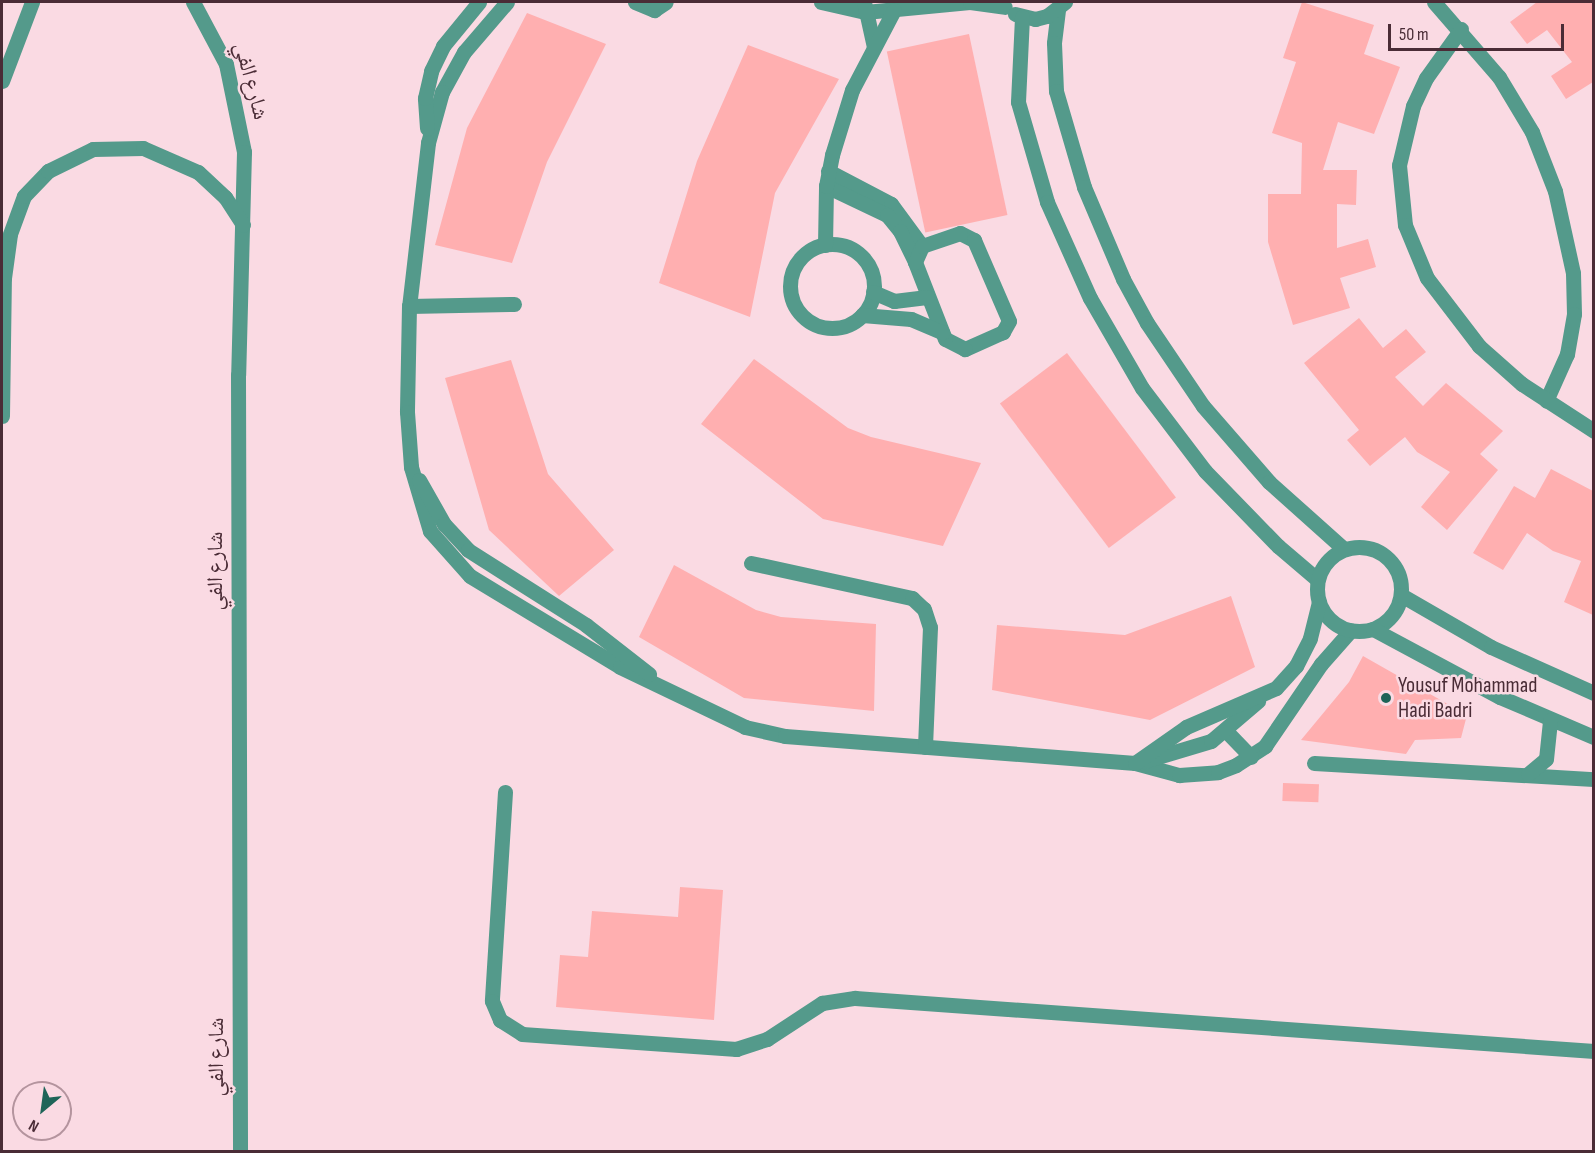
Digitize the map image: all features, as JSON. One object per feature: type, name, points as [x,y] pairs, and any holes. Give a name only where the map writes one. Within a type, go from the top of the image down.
[{"type":"street","points":[[2,81],[32,2]]},
{"type":"street","name":"شارع الفي","points":[[193,2],[214,36],[235,92],[244,152],[238,375],[240,1152]]},
{"type":"street","points":[[428,143],[425,98],[431,71],[443,46],[479,2]]},
{"type":"street","points":[[507,2],[447,77],[428,143],[409,306],[407,412],[411,467],[430,531],[455,563],[598,654],[726,719],[765,733],[1135,763],[1159,772],[1199,775],[1218,772],[1251,757],[1276,734],[1312,677],[1351,630]]},
{"type":"street","points":[[635,2],[654,9],[666,2]]},
{"type":"street","points":[[821,2],[894,10],[970,2],[1003,4],[1022,17],[1035,19],[1062,6]]},
{"type":"street","points":[[1434,2],[1461,29],[1499,77],[1532,132],[1564,222],[1573,273],[1574,314],[1567,354],[1545,400]]},
{"type":"street","points":[[1062,6],[1054,43],[1056,91],[1084,187],[1123,279],[1147,323],[1203,406],[1269,482],[1344,549]]},
{"type":"street","points":[[864,7],[874,47]]},
{"type":"street","points":[[825,244],[827,179],[852,90],[894,10]]},
{"type":"street","points":[[1022,17],[1018,102],[1047,202],[1090,298],[1142,388],[1205,471],[1263,531],[1318,580]]},
{"type":"street","points":[[1461,29],[1426,78],[1413,106],[1399,165],[1405,225],[1427,278],[1460,325],[1500,366],[1545,400],[1593,431]]},
{"type":"street","points":[[2,416],[4,278],[10,234],[24,196],[48,171],[93,148],[126,146],[152,151],[198,172],[225,197],[243,225]]},
{"type":"street","points":[[827,179],[891,204],[922,246]]},
{"type":"street","points":[[827,179],[887,215],[900,231],[915,262],[942,332],[950,345],[965,349],[1003,332],[1008,315],[974,240],[960,233],[922,246],[915,262]]},
{"type":"street","points":[[862,315],[873,292],[873,279],[861,256],[838,244],[825,244],[807,252],[794,267],[790,279],[794,305],[813,323],[826,327],[839,327],[862,315],[895,316],[942,332]]},
{"type":"street","points":[[873,292],[894,301],[927,297]]},
{"type":"street","points":[[409,306],[514,304]]},
{"type":"street","points":[[1135,763],[1194,748],[1226,731],[1296,666],[1312,630],[1319,602],[1318,580],[1327,561],[1344,549],[1365,547],[1385,556],[1398,573],[1401,595],[1392,616],[1373,629]]},
{"type":"street","points":[[751,563],[912,598],[924,609],[930,627],[925,747]]},
{"type":"street","points":[[1401,595],[1491,647],[1593,693]]},
{"type":"street","points":[[1319,602],[1331,620],[1351,630],[1373,629],[1550,720],[1593,737]]},
{"type":"street","points":[[1135,763],[1186,727],[1263,696]]},
{"type":"street","points":[[1528,774],[1546,759],[1550,720]]},
{"type":"street","points":[[1226,731],[1251,757]]},
{"type":"street","points":[[1314,763],[1593,779]]},
{"type":"street","points":[[505,792],[492,1001],[500,1020],[522,1034],[736,1049],[767,1039],[822,1003],[855,998],[1593,1051]]},
{"type":"building","points":[[1302,2],[1374,25],[1364,54],[1400,67],[1374,134],[1338,122],[1323,170],[1357,170],[1356,205],[1337,204],[1337,248],[1368,239],[1376,267],[1340,278],[1350,308],[1293,325],[1268,242],[1268,194],[1301,194],[1302,143],[1272,133],[1296,62],[1283,58]]},
{"type":"building","points":[[1537,2],[1593,2],[1593,82],[1566,99],[1551,76],[1572,62],[1547,30],[1527,44],[1510,22]]},
{"type":"building","points":[[527,13],[606,44],[547,162],[512,263],[435,245],[467,128]]},
{"type":"building","points":[[969,34],[1007,215],[925,232],[887,51]]},
{"type":"building","points":[[748,45],[839,79],[775,193],[750,317],[659,283],[697,161]]},
{"type":"building","points":[[1359,318],[1383,348],[1406,329],[1426,352],[1395,377],[1423,406],[1446,383],[1503,431],[1480,454],[1498,470],[1447,530],[1421,507],[1450,472],[1417,452],[1405,437],[1370,466],[1347,440],[1359,430],[1304,363]]},
{"type":"building","points":[[1067,353],[1176,498],[1109,548],[1000,404]]},
{"type":"building","points":[[754,359],[848,428],[871,437],[981,463],[943,546],[823,519],[701,424]]},
{"type":"building","points":[[511,360],[548,474],[614,550],[559,596],[489,530],[445,378]]},
{"type":"building","points":[[1551,469],[1593,491],[1593,615],[1564,602],[1581,561],[1553,551],[1527,533],[1503,570],[1473,553],[1514,486],[1535,498]]},
{"type":"building","points":[[674,565],[756,610],[781,617],[876,624],[874,711],[744,698],[639,637]]},
{"type":"building","points":[[1231,596],[1255,667],[1150,720],[992,690],[997,625],[1125,635]]},
{"type":"building","name":"Yousuf Mohammad Hadi Badri","points":[[1363,656],[1467,715],[1461,738],[1415,740],[1406,754],[1301,740],[1349,682]]},
{"type":"building","points":[[1283,783],[1319,784],[1318,802],[1282,801]]},
{"type":"building","points":[[680,887],[723,890],[714,1020],[556,1007],[560,955],[588,957],[592,911],[678,917]]},
{"type":"place","name":"Yousuf Mohammad Hadi Badri","points":[[1386,698]]}]
